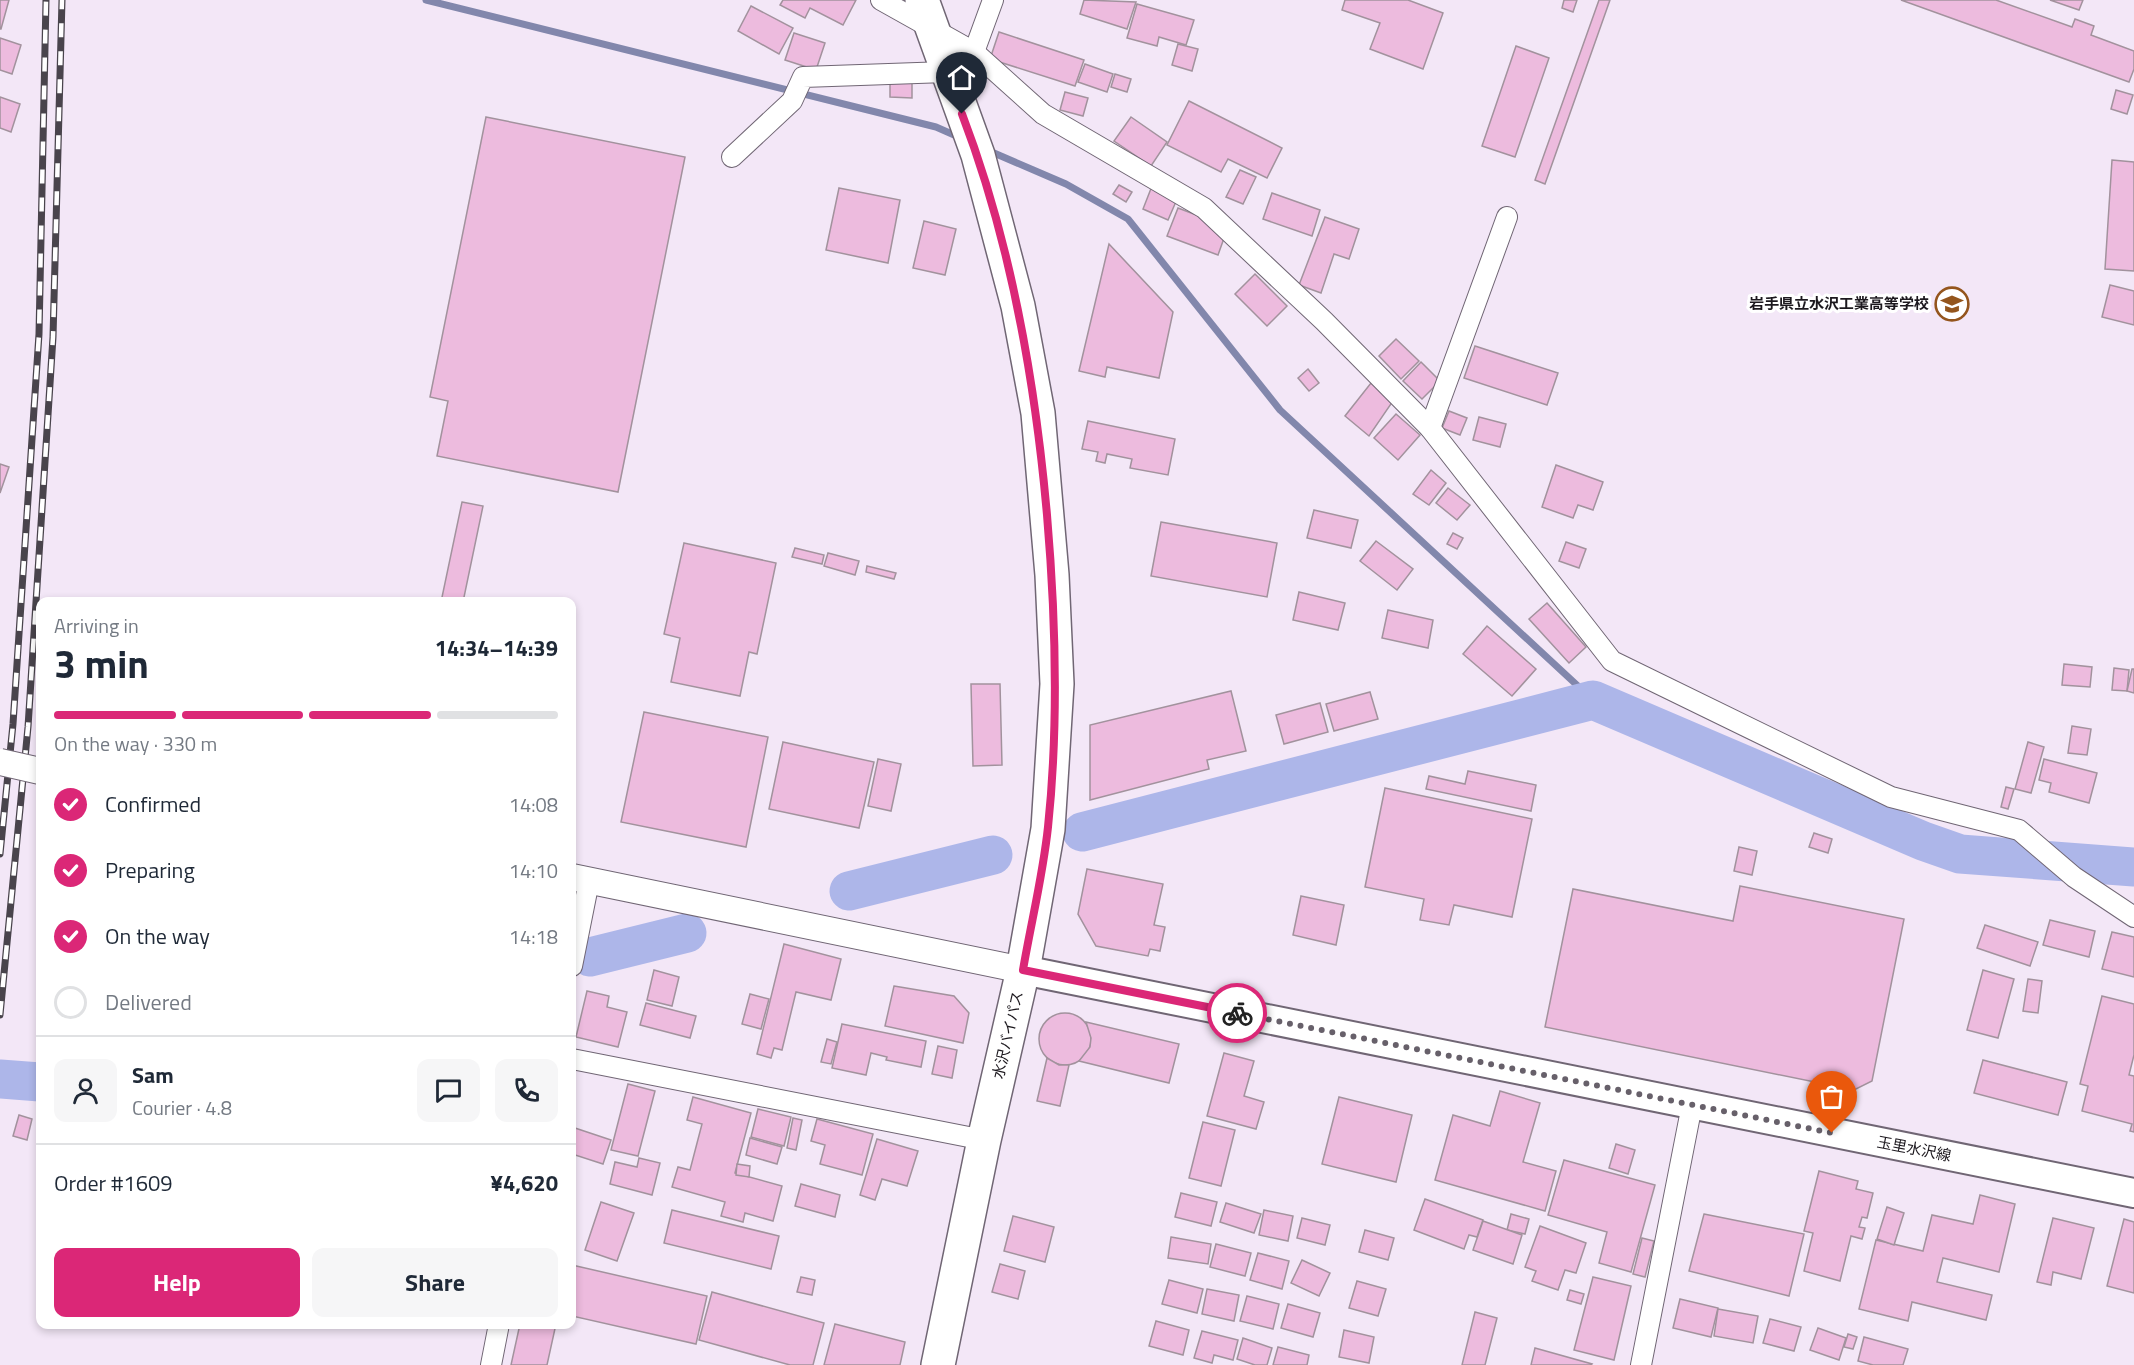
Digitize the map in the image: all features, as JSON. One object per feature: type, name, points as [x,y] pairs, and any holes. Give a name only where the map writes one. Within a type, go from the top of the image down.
[{"type":"highway","name":"水沢バイパス","points":[[922,0],[946,72],[978,155],[1018,306],[1038,413],[1057,684],[1048,829],[1023,970],[984,1140],[938,1365]]},
{"type":"main road","name":"玉里水沢線","points":[[1023,970],[2134,1193]]},
{"type":"street","points":[[881,0],[974,52],[1043,114],[1203,208],[1324,321],[1430,429],[1612,661],[1892,797],[2019,830],[2074,877],[2134,917]]},
{"type":"street","points":[[974,52],[993,0]]},
{"type":"street","points":[[732,157],[792,101],[803,78],[946,72]]},
{"type":"street","points":[[1430,429],[1508,217]]},
{"type":"street","points":[[0,762],[36,770]]},
{"type":"street","points":[[576,945],[580,879],[1023,970]]},
{"type":"street","points":[[576,1060],[984,1140]]},
{"type":"street","points":[[1641,1365],[1692,1105]]},
{"type":"street","points":[[491,1365],[498,1329]]},
{"type":"building","points":[[0,0],[9,0],[1,29],[0,29]]},
{"type":"building","points":[[783,0],[856,0],[843,25],[810,8],[805,18],[780,5]]},
{"type":"building","points":[[1084,0],[1136,2],[1127,29],[1080,14]]},
{"type":"building","points":[[1345,0],[1408,0],[1443,13],[1423,69],[1370,49],[1380,23],[1342,10]]},
{"type":"building","points":[[1564,0],[1577,0],[1573,12],[1562,8]]},
{"type":"building","points":[[1599,0],[1610,0],[1545,184],[1535,180]]},
{"type":"building","points":[[1901,0],[1996,0],[2072,27],[2075,19],[2094,26],[2091,35],[2134,51],[2134,69],[2129,82]]},
{"type":"building","points":[[2050,0],[2083,0],[2079,10]]},
{"type":"building","points":[[1137,4],[1194,20],[1186,45],[1159,37],[1157,46],[1127,38]]},
{"type":"building","points":[[751,6],[793,28],[779,54],[738,31]]},
{"type":"building","points":[[999,32],[1084,60],[1075,86],[990,59]]},
{"type":"building","points":[[794,33],[825,43],[816,70],[785,60]]},
{"type":"building","points":[[0,38],[21,45],[12,74],[0,70]]},
{"type":"building","points":[[1178,44],[1198,49],[1192,71],[1172,65]]},
{"type":"building","points":[[1516,46],[1549,58],[1515,157],[1482,146]]},
{"type":"building","points":[[1085,64],[1113,74],[1107,92],[1078,82]]},
{"type":"building","points":[[1115,74],[1131,79],[1127,92],[1111,87]]},
{"type":"building","points":[[890,79],[912,79],[912,98],[890,97]]},
{"type":"building","points":[[2116,90],[2133,95],[2127,114],[2111,109]]},
{"type":"building","points":[[1065,92],[1088,98],[1083,116],[1060,110]]},
{"type":"building","points":[[0,97],[20,104],[11,132],[0,128]]},
{"type":"building","points":[[1189,101],[1282,148],[1267,178],[1228,159],[1221,172],[1167,145]]},
{"type":"building","points":[[486,117],[685,157],[618,492],[437,456],[448,401],[430,397]]},
{"type":"building","points":[[1131,117],[1167,142],[1151,166],[1114,141]]},
{"type":"building","points":[[2112,160],[2134,162],[2134,271],[2105,269]]},
{"type":"building","points":[[1240,170],[1256,177],[1243,204],[1226,197]]},
{"type":"building","points":[[1119,185],[1132,192],[1126,202],[1113,194]]},
{"type":"building","points":[[1152,186],[1178,197],[1168,220],[1143,209]]},
{"type":"building","points":[[839,188],[900,200],[888,263],[826,250]]},
{"type":"building","points":[[1272,193],[1320,210],[1312,236],[1263,219]]},
{"type":"building","points":[[1178,208],[1228,227],[1218,255],[1167,236]]},
{"type":"building","points":[[1325,217],[1359,229],[1349,259],[1334,254],[1321,293],[1299,285]]},
{"type":"building","points":[[924,221],[956,229],[945,275],[913,268]]},
{"type":"building","points":[[1109,244],[1173,312],[1159,378],[1107,367],[1105,377],[1079,371]]},
{"type":"building","points":[[1255,274],[1287,306],[1267,326],[1235,294]]},
{"type":"building","points":[[2110,285],[2134,291],[2134,325],[2102,317]]},
{"type":"building","points":[[1396,339],[1419,361],[1401,379],[1379,356]]},
{"type":"building","points":[[1475,346],[1558,373],[1547,405],[1464,378]]},
{"type":"building","points":[[1421,362],[1440,381],[1422,399],[1403,381]]},
{"type":"building","points":[[1308,369],[1319,383],[1309,391],[1298,378]]},
{"type":"building","points":[[1371,383],[1393,401],[1369,436],[1345,416]]},
{"type":"building","points":[[1449,411],[1467,418],[1460,435],[1442,428]]},
{"type":"building","points":[[1396,414],[1420,435],[1398,460],[1374,438]]},
{"type":"building","points":[[1479,417],[1506,424],[1500,447],[1473,440]]},
{"type":"building","points":[[1088,421],[1175,439],[1168,475],[1130,468],[1132,459],[1107,454],[1105,463],[1096,461],[1098,452],[1082,449]]},
{"type":"building","points":[[0,464],[9,467],[0,493]]},
{"type":"building","points":[[1556,465],[1603,482],[1593,510],[1578,505],[1573,518],[1542,507]]},
{"type":"building","points":[[1431,470],[1446,483],[1429,505],[1413,494]]},
{"type":"building","points":[[1448,488],[1470,505],[1457,520],[1436,503]]},
{"type":"building","points":[[462,502],[483,506],[464,597],[442,597]]},
{"type":"building","points":[[1314,510],[1358,520],[1351,548],[1307,538]]},
{"type":"building","points":[[1161,522],[1277,543],[1267,597],[1151,576]]},
{"type":"building","points":[[1453,533],[1463,538],[1457,549],[1447,544]]},
{"type":"building","points":[[1376,541],[1413,569],[1397,590],[1360,561]]},
{"type":"building","points":[[1566,542],[1586,549],[1579,568],[1559,561]]},
{"type":"building","points":[[684,543],[776,563],[757,654],[749,652],[740,696],[671,682],[680,638],[664,634]]},
{"type":"building","points":[[795,548],[824,555],[822,564],[792,557]]},
{"type":"building","points":[[828,553],[859,561],[855,575],[824,566]]},
{"type":"building","points":[[867,566],[896,573],[894,579],[866,572]]},
{"type":"building","points":[[1299,592],[1345,603],[1338,630],[1293,620]]},
{"type":"building","points":[[1547,603],[1586,647],[1569,663],[1529,619]]},
{"type":"building","points":[[1388,610],[1433,620],[1428,648],[1382,638]]},
{"type":"building","points":[[1487,626],[1536,669],[1512,696],[1463,654]]},
{"type":"building","points":[[2064,664],[2092,667],[2090,687],[2062,685]]},
{"type":"building","points":[[2114,668],[2129,670],[2127,691],[2112,690]]},
{"type":"building","points":[[2132,669],[2134,669],[2134,693],[2127,691]]},
{"type":"building","points":[[971,684],[1000,684],[1002,765],[973,766]]},
{"type":"building","points":[[1231,691],[1246,751],[1207,760],[1209,769],[1090,800],[1090,725]]},
{"type":"building","points":[[1370,692],[1378,719],[1334,731],[1326,704]]},
{"type":"building","points":[[1320,703],[1328,732],[1284,744],[1276,715]]},
{"type":"building","points":[[644,712],[768,737],[746,847],[621,822]]},
{"type":"building","points":[[2072,726],[2091,729],[2087,755],[2068,753]]},
{"type":"building","points":[[783,742],[874,762],[859,828],[769,809]]},
{"type":"building","points":[[2028,742],[2044,747],[2031,793],[2015,789]]},
{"type":"building","points":[[878,759],[901,764],[891,811],[868,806]]},
{"type":"building","points":[[2044,759],[2097,773],[2089,803],[2049,792],[2051,783],[2039,780]]},
{"type":"building","points":[[1468,771],[1536,785],[1531,811],[1426,789],[1429,776],[1465,784]]},
{"type":"building","points":[[2006,787],[2014,789],[2008,809],[2001,807]]},
{"type":"building","points":[[1385,788],[1532,819],[1512,917],[1454,905],[1449,925],[1420,920],[1424,899],[1365,887]]},
{"type":"building","points":[[1814,833],[1832,839],[1828,853],[1809,847]]},
{"type":"building","points":[[1739,847],[1757,851],[1752,875],[1734,871]]},
{"type":"building","points":[[1087,869],[1163,884],[1154,925],[1165,927],[1160,951],[1150,949],[1148,956],[1096,946],[1078,914]]},
{"type":"building","points":[[1740,886],[1904,919],[1872,1081],[1854,1090],[1545,1027],[1573,889],[1733,921]]},
{"type":"building","points":[[1301,896],[1344,905],[1336,945],[1293,935]]},
{"type":"building","points":[[2050,920],[2095,931],[2089,957],[2043,945]]},
{"type":"building","points":[[1985,925],[2038,942],[2030,966],[1977,948]]},
{"type":"building","points":[[2112,932],[2134,937],[2134,977],[2102,969]]},
{"type":"building","points":[[784,944],[841,959],[831,1000],[796,992],[782,1050],[774,1048],[771,1058],[757,1054]]},
{"type":"building","points":[[654,970],[679,977],[672,1006],[647,1000]]},
{"type":"building","points":[[1983,970],[2014,979],[1998,1038],[1967,1030]]},
{"type":"building","points":[[2028,979],[2042,981],[2038,1013],[2023,1011]]},
{"type":"building","points":[[894,986],[954,996],[969,1013],[963,1043],[885,1026]]},
{"type":"building","points":[[587,991],[609,996],[607,1007],[627,1012],[618,1047],[576,1037]]},
{"type":"building","points":[[750,994],[769,999],[761,1029],[742,1024]]},
{"type":"building","points":[[2102,996],[2134,1004],[2134,1055],[2129,1075],[2134,1076],[2134,1132],[2130,1131],[2132,1124],[2082,1111],[2088,1086],[2080,1084]]},
{"type":"building","points":[[646,1003],[696,1016],[690,1038],[640,1025]]},
{"type":"building","points":[[1060,1013],[1070,1013],[1084,1020],[1091,1039],[1084,1058],[1070,1065],[1060,1065],[1050,1061],[1043,1054],[1039,1044],[1039,1034],[1043,1024],[1050,1017]]},
{"type":"building","points":[[1086,1022],[1179,1044],[1169,1083],[1079,1061],[1090,1047],[1091,1038]]},
{"type":"building","points":[[842,1024],[926,1041],[921,1067],[886,1060],[887,1057],[871,1053],[866,1075],[832,1068]]},
{"type":"building","points":[[827,1039],[837,1042],[831,1064],[821,1062]]},
{"type":"building","points":[[938,1046],[957,1050],[952,1078],[932,1074]]},
{"type":"building","points":[[1224,1053],[1254,1061],[1244,1096],[1264,1102],[1256,1129],[1207,1116]]},
{"type":"building","points":[[1047,1058],[1059,1065],[1069,1065],[1060,1106],[1037,1101]]},
{"type":"building","points":[[1983,1060],[2067,1082],[2058,1115],[1974,1093]]},
{"type":"building","points":[[628,1084],[655,1091],[638,1156],[611,1150]]},
{"type":"building","points":[[1500,1091],[1540,1103],[1523,1162],[1556,1171],[1545,1211],[1435,1180],[1453,1115],[1490,1126]]},
{"type":"building","points":[[693,1097],[751,1113],[735,1173],[782,1186],[773,1221],[745,1213],[743,1222],[721,1216],[725,1202],[672,1187],[678,1167],[690,1170],[702,1124],[687,1120]]},
{"type":"building","points":[[1339,1097],[1412,1115],[1396,1182],[1322,1164]]},
{"type":"building","points":[[758,1109],[791,1117],[784,1146],[751,1137]]},
{"type":"building","points":[[19,1115],[32,1119],[27,1140],[13,1136]]},
{"type":"building","points":[[793,1118],[802,1120],[796,1150],[787,1148]]},
{"type":"building","points":[[817,1119],[873,1134],[862,1175],[820,1164],[825,1145],[811,1141]]},
{"type":"building","points":[[1203,1122],[1235,1130],[1221,1186],[1189,1178]]},
{"type":"building","points":[[576,1128],[611,1140],[603,1164],[576,1155]]},
{"type":"building","points":[[750,1138],[782,1147],[777,1164],[746,1155]]},
{"type":"building","points":[[877,1139],[918,1151],[907,1186],[882,1179],[875,1200],[860,1195]]},
{"type":"building","points":[[1616,1144],[1635,1150],[1628,1174],[1609,1168]]},
{"type":"building","points":[[639,1158],[660,1163],[652,1195],[610,1184],[615,1162],[637,1167]]},
{"type":"building","points":[[1564,1160],[1655,1185],[1631,1272],[1599,1263],[1607,1232],[1548,1215]]},
{"type":"building","points":[[737,1164],[750,1166],[749,1177],[736,1175]]},
{"type":"building","points":[[1819,1171],[1858,1181],[1856,1189],[1873,1193],[1867,1218],[1862,1217],[1859,1227],[1865,1228],[1862,1239],[1851,1236],[1840,1281],[1804,1271],[1813,1233],[1804,1231]]},
{"type":"building","points":[[801,1184],[840,1195],[835,1217],[795,1206]]},
{"type":"building","points":[[1181,1193],[1217,1202],[1211,1226],[1175,1217]]},
{"type":"building","points":[[1980,1195],[2015,1204],[1999,1272],[1943,1258],[1937,1282],[1992,1295],[1986,1320],[1912,1302],[1908,1321],[1859,1309],[1876,1240],[1923,1251],[1932,1215],[1973,1224]]},
{"type":"building","points":[[1425,1199],[1483,1220],[1477,1237],[1469,1235],[1464,1249],[1414,1230]]},
{"type":"building","points":[[601,1202],[634,1213],[617,1261],[585,1250]]},
{"type":"building","points":[[1226,1203],[1261,1214],[1254,1233],[1220,1222]]},
{"type":"building","points":[[1887,1207],[1904,1213],[1894,1245],[1877,1239]]},
{"type":"building","points":[[672,1210],[779,1236],[771,1269],[664,1243]]},
{"type":"building","points":[[1264,1210],[1293,1216],[1288,1241],[1259,1235]]},
{"type":"building","points":[[1511,1214],[1529,1219],[1525,1234],[1507,1230]]},
{"type":"building","points":[[1704,1214],[1804,1234],[1789,1296],[1689,1271]]},
{"type":"building","points":[[1013,1216],[1054,1227],[1045,1262],[1004,1251]]},
{"type":"building","points":[[1302,1218],[1330,1225],[1325,1245],[1297,1238]]},
{"type":"building","points":[[2053,1218],[2094,1228],[2081,1279],[2053,1272],[2051,1285],[2037,1282]]},
{"type":"building","points":[[2124,1219],[2134,1222],[2134,1293],[2107,1286]]},
{"type":"building","points":[[1483,1221],[1522,1235],[1513,1264],[1473,1250]]},
{"type":"building","points":[[1540,1226],[1586,1243],[1576,1273],[1565,1270],[1558,1290],[1532,1281],[1536,1271],[1525,1267]]},
{"type":"building","points":[[1365,1230],[1394,1238],[1388,1260],[1359,1252]]},
{"type":"building","points":[[1171,1237],[1211,1244],[1208,1264],[1168,1258]]},
{"type":"building","points":[[1642,1238],[1654,1241],[1645,1277],[1633,1274]]},
{"type":"building","points":[[1216,1244],[1251,1253],[1245,1276],[1210,1267]]},
{"type":"building","points":[[1258,1253],[1289,1261],[1282,1289],[1250,1280]]},
{"type":"building","points":[[1302,1260],[1330,1273],[1319,1296],[1291,1283]]},
{"type":"building","points":[[1000,1264],[1025,1271],[1018,1299],[992,1292]]},
{"type":"building","points":[[576,1266],[707,1296],[696,1344],[576,1317]]},
{"type":"building","points":[[801,1277],[815,1280],[812,1295],[797,1292]]},
{"type":"building","points":[[1593,1277],[1631,1286],[1614,1360],[1574,1350]]},
{"type":"building","points":[[1169,1280],[1203,1289],[1197,1313],[1162,1304]]},
{"type":"building","points":[[1357,1281],[1386,1289],[1378,1316],[1349,1308]]},
{"type":"building","points":[[1207,1289],[1239,1295],[1234,1321],[1202,1314]]},
{"type":"building","points":[[1570,1290],[1584,1294],[1581,1304],[1567,1300]]},
{"type":"building","points":[[712,1292],[824,1323],[813,1365],[790,1365],[699,1340]]},
{"type":"building","points":[[1247,1296],[1279,1304],[1273,1329],[1240,1321]]},
{"type":"building","points":[[1680,1299],[1718,1308],[1711,1337],[1673,1328]]},
{"type":"building","points":[[1288,1304],[1320,1313],[1313,1337],[1281,1328]]},
{"type":"building","points":[[1718,1309],[1758,1316],[1753,1343],[1714,1336]]},
{"type":"building","points":[[1475,1312],[1497,1318],[1485,1365],[1462,1365]]},
{"type":"building","points":[[1770,1319],[1801,1327],[1794,1351],[1763,1343]]},
{"type":"building","points":[[1156,1321],[1189,1330],[1183,1355],[1149,1346]]},
{"type":"building","points":[[835,1324],[905,1342],[900,1365],[824,1365]]},
{"type":"building","points":[[1818,1328],[1846,1338],[1839,1360],[1810,1350]]},
{"type":"building","points":[[519,1329],[555,1329],[547,1365],[511,1365]]},
{"type":"building","points":[[1344,1330],[1374,1337],[1369,1363],[1339,1357]]},
{"type":"building","points":[[1202,1331],[1238,1340],[1233,1360],[1214,1355],[1212,1363],[1194,1358]]},
{"type":"building","points":[[1848,1334],[1857,1337],[1853,1349],[1844,1347]]},
{"type":"building","points":[[1864,1337],[1908,1349],[1903,1365],[1873,1365],[1858,1361]]},
{"type":"building","points":[[1243,1338],[1272,1348],[1267,1365],[1255,1365],[1237,1359]]},
{"type":"building","points":[[1278,1347],[1309,1355],[1307,1365],[1273,1365]]},
{"type":"building","points":[[1535,1348],[1592,1364],[1531,1365]]},
{"type":"waterway","points":[[426,0],[936,127],[961,138]]},
{"type":"waterway","points":[[987,150],[1066,184],[1128,219],[1280,410],[1593,700]]},
{"type":"waterway","points":[[1082,832],[1593,700],[1923,841],[1960,854],[2134,867]]},
{"type":"waterway","points":[[849,891],[993,855]]},
{"type":"waterway","points":[[590,957],[687,933]]},
{"type":"waterway","points":[[0,1079],[36,1082]]},
{"type":"railway","points":[[0,854],[13,724],[39,334],[46,0]]},
{"type":"railway","points":[[36,597],[53,337],[62,0]]},
{"type":"railway","points":[[0,1015],[28,727],[36,602]]},
{"type":"way so far","points":[[1237,1013],[1832,1133]]},
{"type":"place","name":"岩手県立水沢工業高等学校","points":[[1952,304]]},
{"type":"route","points":[[962,114],[978,155],[1018,306],[1038,413],[1052,575],[1057,684],[1048,829],[1023,970],[1237,1013]]}]
